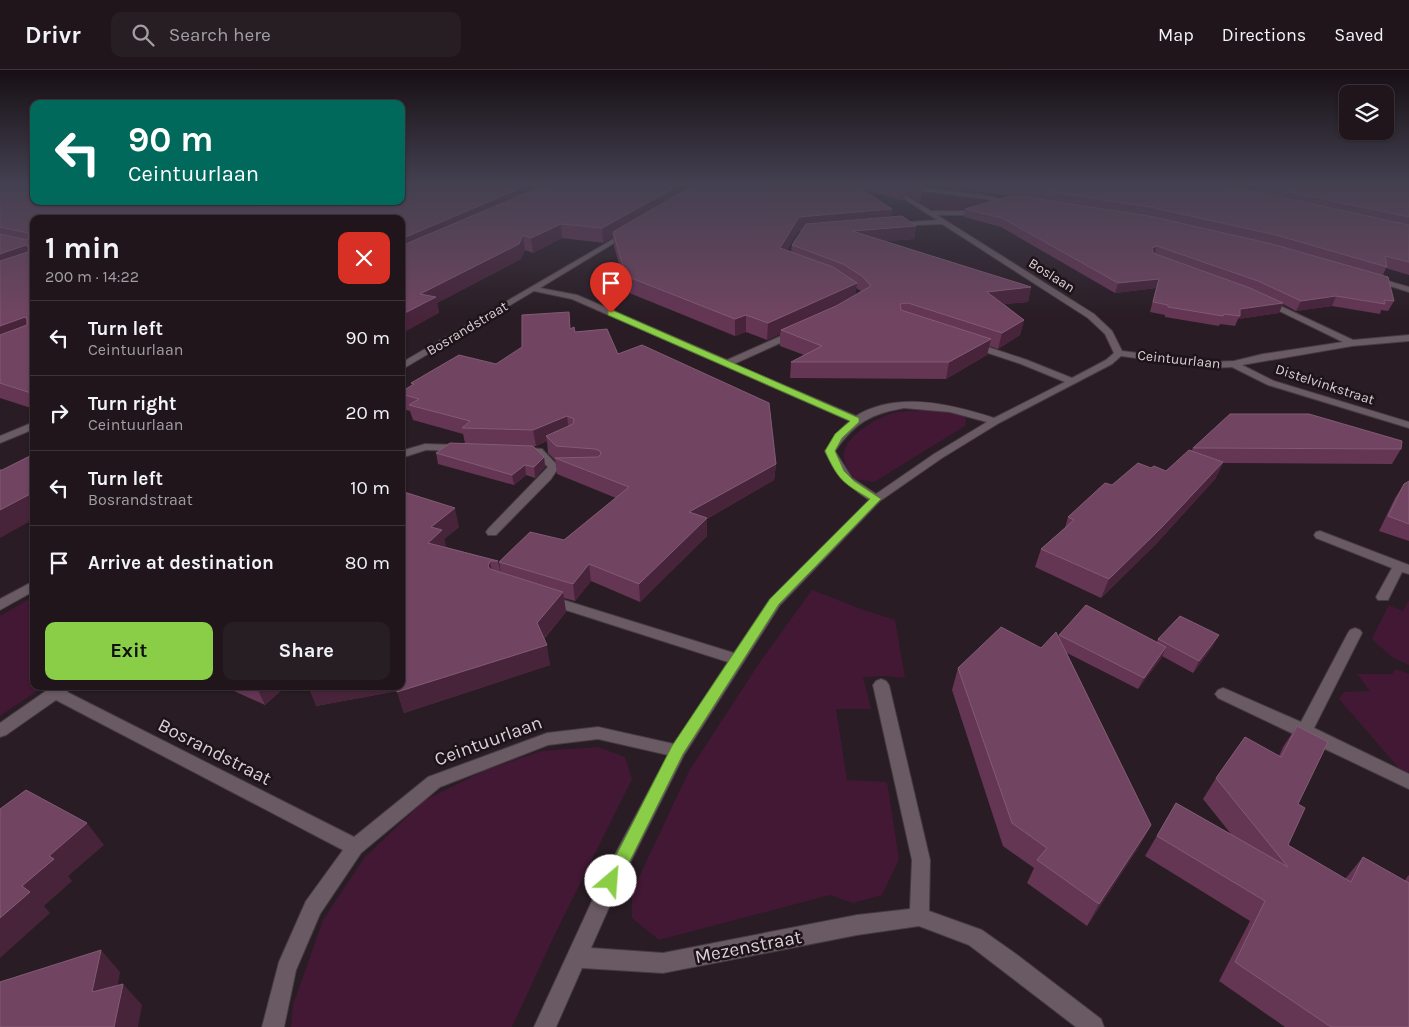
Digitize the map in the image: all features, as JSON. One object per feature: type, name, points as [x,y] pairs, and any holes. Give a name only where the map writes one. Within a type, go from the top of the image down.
[{"type":"street","name":"Boslaan","points":[[950,228],[1091,316],[1109,332],[1119,353]]},
{"type":"street","name":"Bosrandstraat","points":[[405,365],[630,232]]},
{"type":"street","points":[[1364,275],[1409,290]]},
{"type":"street","points":[[533,289],[574,297],[856,420]]},
{"type":"street","points":[[1258,298],[1352,343]]},
{"type":"street","points":[[728,363],[806,328]]},
{"type":"street","name":"Ceintuurlaan","points":[[545,1027],[611,881],[678,751],[736,659],[775,602],[876,499],[938,456],[995,421],[1073,382],[1109,362],[1119,353],[1200,364],[1234,364],[1263,357],[1352,343],[1409,338]]},
{"type":"street","points":[[968,344],[1024,362],[1073,382]]},
{"type":"street","name":"Distelvinkstraat","points":[[1234,364],[1271,383],[1409,424]]},
{"type":"street","points":[[876,499],[850,483],[840,472],[830,451],[838,436],[856,420],[878,410],[902,405],[928,405],[962,410],[995,421]]},
{"type":"street","points":[[0,440],[30,427]]},
{"type":"street","points":[[405,453],[425,447],[472,449]]},
{"type":"street","points":[[492,532],[558,467],[542,449],[520,451]]},
{"type":"street","points":[[1320,534],[1404,568],[1383,597]]},
{"type":"street","points":[[0,605],[30,587]]},
{"type":"street","points":[[538,597],[736,659]]},
{"type":"street","points":[[1305,731],[1355,633]]},
{"type":"street","points":[[881,685],[921,860],[918,917]]},
{"type":"street","name":"Bosrandstraat","points":[[0,732],[61,690],[355,846]]},
{"type":"street","points":[[1223,694],[1305,731],[1409,782]]},
{"type":"street","name":"Ceintuurlaan","points":[[273,1027],[286,969],[313,908],[355,846],[434,782],[546,739],[598,733],[678,751]]},
{"type":"street","name":"Mezenstraat","points":[[576,957],[663,963],[857,925],[918,917],[975,937],[1009,961],[1093,1027]]},
{"type":"shaded area","points":[[936,410],[952,412],[966,418],[965,426],[874,482],[854,479],[845,464],[844,453],[846,446],[857,433],[890,414],[902,411]]},
{"type":"shaded area","points":[[812,590],[895,620],[905,678],[887,676],[863,677],[871,709],[836,709],[847,780],[887,782],[899,859],[882,895],[853,903],[830,895],[659,940],[632,918],[632,892],[689,771],[760,662]]},
{"type":"shaded area","points":[[30,598],[30,690],[38,690],[0,716],[0,616]]},
{"type":"shaded area","points":[[1409,600],[1409,665],[1392,657],[1372,639],[1389,605],[1403,611]]},
{"type":"shaded area","points":[[1396,669],[1409,674],[1409,773],[1399,768],[1339,699],[1344,692],[1370,691],[1357,674],[1392,674]]},
{"type":"shaded area","points":[[598,747],[625,757],[632,779],[554,936],[512,1027],[291,1027],[293,1005],[323,920],[365,857],[425,800],[486,770],[542,751]]},
{"type":"building","points":[[3,228],[30,228],[30,393],[0,383],[0,335],[27,325],[27,319],[25,317],[0,326],[0,261],[28,252],[29,247],[26,245],[0,254],[0,234],[26,240],[29,238],[28,233]]},
{"type":"building","points":[[405,228],[428,228],[405,237]]},
{"type":"building","points":[[444,228],[553,228],[531,238],[523,235],[519,244],[420,294],[436,297],[405,313],[405,244]]},
{"type":"building","points":[[621,228],[792,228],[780,248],[833,267],[857,283],[768,323],[746,315],[735,319],[626,276],[613,232]]},
{"type":"building","points":[[804,228],[895,228],[852,231],[1031,287],[987,292],[1024,320],[1002,333],[908,303],[900,304],[901,310],[991,339],[949,362],[791,362],[822,346],[781,330],[836,306],[871,286],[862,276],[843,264],[792,245]]},
{"type":"building","points":[[1019,228],[1200,228],[1272,244],[1388,277],[1394,301],[1384,300],[1385,304],[1336,296],[1301,301],[1258,281],[1157,246],[1152,248],[1153,253],[1250,288],[1283,303],[1240,309],[1240,316],[1224,314],[1223,316],[1168,307],[1168,305],[1153,302],[1159,279],[1118,283]]},
{"type":"building","points":[[1243,228],[1409,228],[1409,262],[1385,256],[1387,267],[1276,235]]},
{"type":"building","points":[[569,312],[570,329],[574,327],[575,332],[607,329],[618,354],[642,345],[769,403],[776,464],[689,512],[707,518],[639,584],[589,564],[573,584],[499,562],[530,532],[564,540],[629,487],[555,458],[598,457],[601,454],[600,451],[595,449],[556,446],[546,436],[573,424],[574,419],[567,416],[533,430],[462,428],[470,421],[409,405],[419,399],[405,395],[405,390],[414,384],[411,383],[459,355],[496,364],[522,347],[522,315]]},
{"type":"building","points":[[1230,414],[1309,414],[1402,441],[1401,449],[1193,448]]},
{"type":"building","points":[[450,443],[533,446],[544,457],[534,467],[525,465],[512,475],[436,453]]},
{"type":"building","points":[[1189,450],[1223,462],[1163,526],[1109,579],[1041,549],[1074,520],[1068,517],[1105,483],[1112,485],[1138,463],[1151,468],[1154,466],[1166,471]]},
{"type":"building","points":[[30,456],[30,494],[0,510],[0,470]]},
{"type":"building","points":[[1409,481],[1409,524],[1388,516],[1404,484]]},
{"type":"building","points":[[405,492],[455,508],[431,527],[442,530],[428,543],[498,561],[490,561],[488,566],[490,569],[563,592],[537,623],[547,645],[405,689]]},
{"type":"building","points":[[1086,605],[1166,647],[1144,678],[1059,635]]},
{"type":"building","points":[[1180,616],[1219,635],[1199,661],[1158,639]]},
{"type":"building","points":[[1001,627],[1041,648],[1056,632],[1151,825],[1099,904],[1037,860],[1047,848],[1012,823],[958,668]]},
{"type":"building","points":[[1297,726],[1328,742],[1298,804],[1305,808],[1288,845],[1351,882],[1363,857],[1409,883],[1409,1027],[1331,1027],[1235,962],[1265,901],[1157,836],[1176,803],[1288,867],[1216,778],[1245,737],[1281,757]]},
{"type":"building","points":[[26,790],[87,823],[49,856],[54,859],[22,886],[30,892],[0,918],[0,809]]},
{"type":"building","points":[[101,950],[92,992],[123,984],[114,1027],[0,1027],[0,982]]},
{"type":"route","points":[[611,313],[856,420],[838,436],[830,451],[840,472],[850,483],[876,499],[832,541],[775,602],[721,682],[678,751],[611,881]]}]
